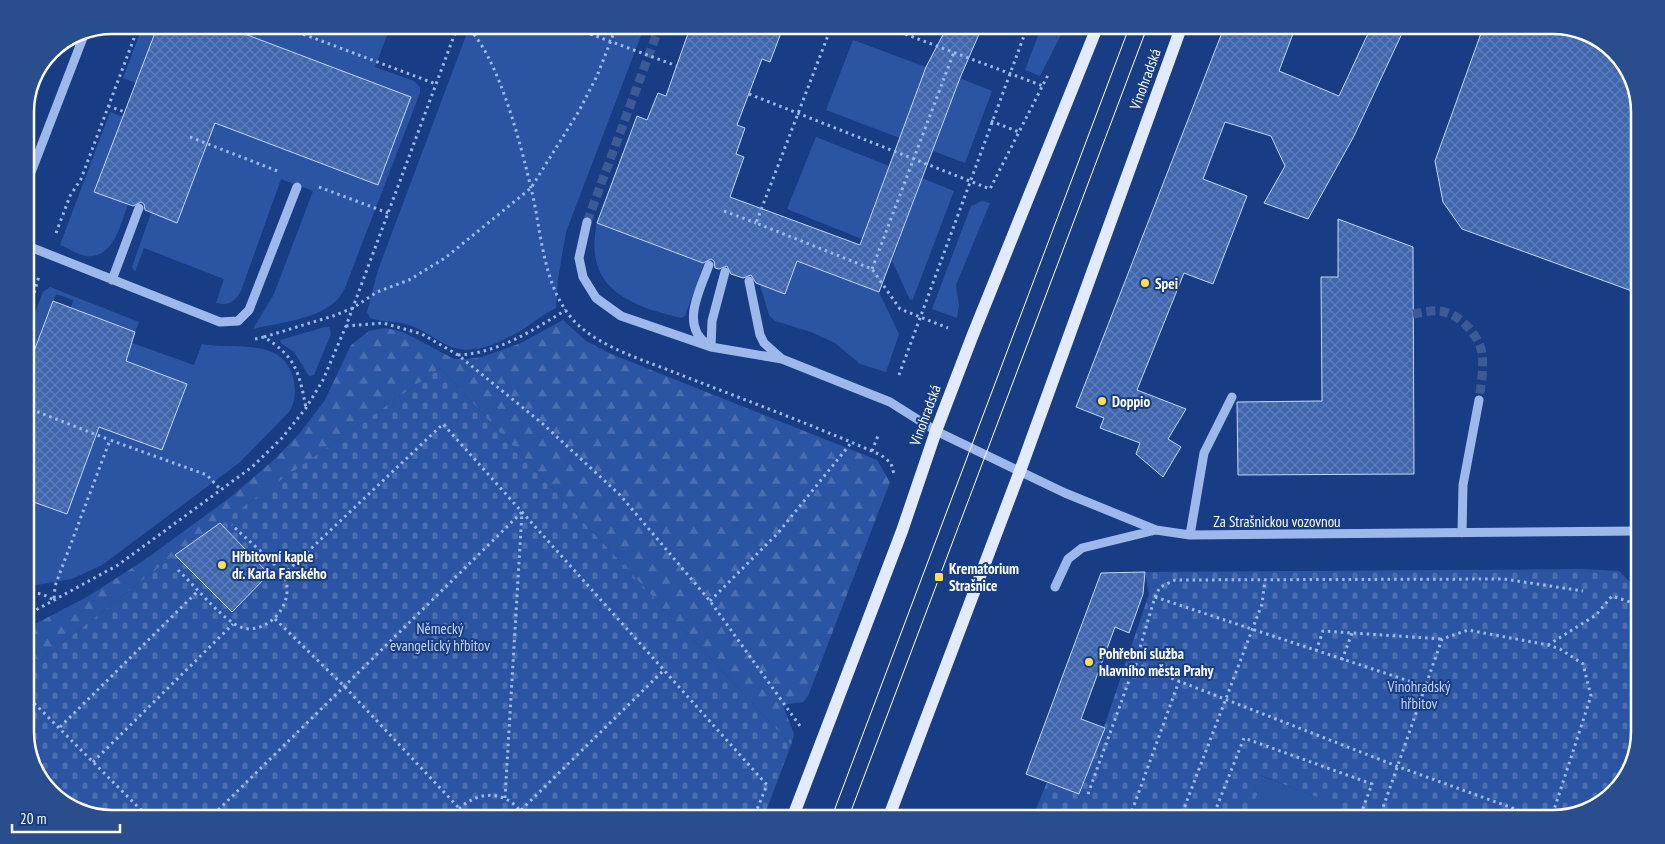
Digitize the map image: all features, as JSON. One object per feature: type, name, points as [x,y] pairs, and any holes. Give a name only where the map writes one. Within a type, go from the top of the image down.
[{"type":"main road","name":"Vinohradská","points":[[795,810],[902,531],[936,431],[972,337],[1095,34]]},
{"type":"main road","name":"Vinohradská","points":[[891,810],[1020,471],[1179,34]]},
{"type":"street","points":[[34,165],[82,40]]},
{"type":"street","points":[[34,249],[220,322],[238,321],[249,310],[257,296],[297,187]]},
{"type":"street","points":[[112,280],[140,208]]},
{"type":"street","points":[[587,222],[579,258],[583,277],[596,298],[620,316],[711,347],[782,359]]},
{"type":"street","points":[[708,265],[694,306],[693,318],[698,336],[711,347]]},
{"type":"street","points":[[711,347],[712,321],[725,272]]},
{"type":"street","points":[[748,281],[760,335],[764,343],[782,359]]},
{"type":"street","name":"Za Strašnickou vozovnou","points":[[782,359],[890,402],[936,431],[1065,493],[1156,530],[1190,536],[1631,531]]},
{"type":"street","points":[[1190,536],[1204,453],[1232,397]]},
{"type":"street","points":[[1462,533],[1463,485],[1479,400]]},
{"type":"street","points":[[1055,586],[1068,559],[1082,548],[1156,530]]},
{"type":"path","points":[[34,296],[47,255],[70,196],[81,179],[136,34]]},
{"type":"path","points":[[303,34],[436,84]]},
{"type":"path","points":[[34,611],[118,565],[252,467],[282,438],[306,408],[323,380],[346,326],[455,34]]},
{"type":"path","points":[[590,34],[677,66]]},
{"type":"path","points":[[264,337],[353,308],[377,292],[408,280],[445,258],[531,188],[579,111],[597,76],[614,34]]},
{"type":"path","points":[[756,223],[829,34]]},
{"type":"path","points":[[905,34],[1043,86]]},
{"type":"path","points":[[899,375],[919,316],[1024,34]]},
{"type":"path","points":[[872,269],[954,52]]},
{"type":"path","points":[[749,94],[990,189],[1051,68]]},
{"type":"path","points":[[108,106],[125,112]]},
{"type":"path","points":[[991,121],[1019,132]]},
{"type":"path","points":[[724,211],[872,269],[900,309],[951,329]]},
{"type":"path","points":[[458,355],[482,352],[513,341],[566,310]]},
{"type":"path","points":[[346,326],[383,324],[422,334],[458,355],[543,424],[620,495],[710,601],[802,730]]},
{"type":"path","points":[[34,410],[207,475],[220,489]]},
{"type":"path","points":[[283,575],[443,424],[767,785],[757,810]]},
{"type":"path","points":[[872,451],[879,433]]},
{"type":"path","points":[[54,600],[56,586],[110,440]]},
{"type":"path","points":[[710,601],[778,533],[851,443]]},
{"type":"path","points":[[218,810],[522,512]]},
{"type":"path","points":[[505,798],[522,512]]},
{"type":"path","points":[[178,570],[233,624],[247,629],[262,627],[275,619],[283,607],[286,597],[287,587],[283,575],[232,525]]},
{"type":"path","points":[[1088,794],[1135,664],[1160,587],[1175,580],[1504,579],[1583,591]]},
{"type":"path","points":[[1183,810],[1262,604],[1265,580]]},
{"type":"path","points":[[60,727],[199,590]]},
{"type":"path","points":[[34,593],[42,594],[54,600]]},
{"type":"path","points":[[1548,645],[1596,615],[1612,596],[1631,602]]},
{"type":"path","points":[[1156,597],[1426,687]]},
{"type":"path","points":[[275,619],[344,686],[458,807]]},
{"type":"path","points":[[93,762],[233,624]]},
{"type":"path","points":[[1316,651],[1323,631],[1442,639],[1468,630],[1560,648],[1583,664],[1591,696],[1554,810]]},
{"type":"path","points":[[1342,660],[1352,633]]},
{"type":"path","points":[[1382,810],[1442,639]]},
{"type":"path","points":[[1135,664],[1399,766],[1517,809]]},
{"type":"path","points":[[456,810],[472,798],[489,794],[505,798],[521,810],[664,670]]},
{"type":"path","points":[[1132,810],[1179,681]]},
{"type":"path","points":[[34,702],[141,810]]},
{"type":"path","points":[[1216,810],[1244,738],[1372,784],[1362,810]]},
{"type":"green space","points":[[140,34],[155,34],[136,83],[123,78]]},
{"type":"green space","points":[[230,34],[388,34],[375,67],[414,81],[420,87],[420,93],[345,288],[339,298],[321,311],[299,319],[253,329],[274,294],[313,191],[281,179],[241,291],[231,302],[224,304],[216,303],[224,279],[144,248],[135,272],[132,267],[151,213],[177,222],[215,123]]},
{"type":"green space","points":[[467,34],[642,34],[566,232],[558,279],[556,308],[504,340],[481,348],[457,349],[407,324],[370,318],[367,312],[378,270]]},
{"type":"green space","points":[[1039,34],[1061,34],[1040,76],[1025,70]]},
{"type":"green space","points":[[853,40],[926,67],[900,138],[826,110]]},
{"type":"green space","points":[[960,78],[992,91],[965,163],[933,151]]},
{"type":"green space","points":[[110,112],[123,117],[95,192],[128,204],[119,230],[110,246],[96,255],[86,256],[60,245]]},
{"type":"green space","points":[[816,137],[889,166],[862,239],[787,209]]},
{"type":"green space","points":[[922,178],[954,191],[913,299],[910,300],[892,261]]},
{"type":"green space","points":[[982,201],[990,203],[956,285],[959,305],[957,318],[932,309],[971,206]]},
{"type":"green space","points":[[597,223],[704,263],[685,316],[681,318],[644,307],[614,290],[603,278],[597,263],[594,245]]},
{"type":"green space","points":[[797,261],[879,292],[899,334],[886,372],[860,364],[835,343],[811,332],[775,321],[769,315],[760,285],[785,294]]},
{"type":"green space","points":[[50,287],[139,322],[135,332],[71,308],[73,300],[56,294],[34,353],[34,314],[43,292]]},
{"type":"green space","points":[[563,320],[586,341],[611,354],[877,460],[890,482],[808,696],[803,702],[788,704],[784,708],[794,734],[791,745],[440,368],[175,555],[34,665],[34,624],[87,597],[146,559],[232,496],[276,458],[300,433],[325,400],[351,345],[369,331],[386,328],[403,332],[454,359],[482,357],[521,343]]},
{"type":"green space","points":[[329,327],[331,334],[314,375],[309,376],[294,352],[281,343],[280,340]]},
{"type":"green space","points":[[132,343],[194,365],[202,344],[257,348],[270,351],[281,358],[289,367],[295,386],[293,405],[289,412],[239,463],[102,565],[72,579],[34,585],[34,502],[67,514],[99,427],[162,450],[125,361]]},
{"type":"green space","name":"Německý evangelický hřbitov","points":[[440,368],[791,745],[766,810],[101,810],[77,802],[44,771],[38,758],[34,738],[34,665],[175,555],[232,612],[269,574],[220,523]]},
{"type":"green space","name":"Vinohradský hřbitov","points":[[1583,569],[1619,571],[1631,583],[1631,733],[1627,758],[1618,776],[1605,791],[1583,804],[1564,810],[1330,810],[1332,803],[1260,775],[1254,790],[1258,792],[1251,810],[1036,810],[1047,782],[1026,774],[1051,707],[1104,727],[1149,594],[1145,572]],"holes":[[[1052,708],[1104,728],[1080,794],[1027,774]]]},
{"type":"green space","points":[[44,771],[76,801],[60,791]]},
{"type":"green space","points":[[1259,775],[1333,803],[1330,810],[1250,810],[1257,792],[1254,790]]},
{"type":"building","points":[[155,34],[245,34],[411,97],[378,185],[215,123],[177,223],[145,210],[144,204],[141,202],[133,206],[94,192]]},
{"type":"building","points":[[688,34],[781,34],[770,62],[762,59],[737,125],[745,128],[736,154],[744,157],[730,197],[860,245],[926,67],[943,34],[979,34],[960,78],[879,292],[797,261],[785,294],[756,283],[751,275],[743,278],[731,274],[727,266],[719,269],[715,268],[714,261],[711,259],[703,263],[597,223],[637,116],[647,120],[658,93],[666,96]]},
{"type":"building","points":[[1221,34],[1293,34],[1279,71],[1339,96],[1368,34],[1402,34],[1354,136],[1308,219],[1264,203],[1285,166],[1271,136],[1225,122],[1203,179],[1247,196],[1213,284],[1184,273],[1137,390],[1186,409],[1168,439],[1181,447],[1163,477],[1136,454],[1140,443],[1100,428],[1104,418],[1076,407]]},
{"type":"building","points":[[1481,34],[1569,35],[1597,47],[1618,68],[1630,96],[1631,291],[1462,229],[1443,202],[1435,161]]},
{"type":"building","points":[[1338,219],[1413,247],[1414,474],[1238,475],[1237,402],[1322,401],[1321,277],[1338,277]]},
{"type":"building","points":[[53,301],[135,332],[126,361],[187,384],[162,450],[99,427],[67,514],[34,502],[34,351]]},
{"type":"building","name":"Hřbitovní kaple dr. Karla Farského","points":[[220,523],[269,574],[232,612],[175,555]]},
{"type":"building","points":[[1145,572],[1143,594],[1129,633],[1115,627],[1081,719],[1105,728],[1079,794],[1026,774],[1101,573]]},
{"type":"tunnel","points":[[587,222],[657,34]]},
{"type":"tunnel","points":[[1413,314],[1433,311],[1447,313],[1461,320],[1472,332],[1480,346],[1483,359],[1479,400]]},
{"type":"tram line","points":[[834,810],[1127,34]]},
{"type":"tram line","points":[[851,810],[1145,34]]},
{"type":"place","name":"Spei","points":[[1145,283]]},
{"type":"place","name":"Doppio","points":[[1102,401]]},
{"type":"place","name":"Hřbitovní kaple dr. Karla Farského","points":[[222,565]]},
{"type":"place","name":"Krematorium Strašnice","points":[[939,577]]},
{"type":"place","name":"Pohřební služba hlavního města Prahy","points":[[1089,662]]}]
